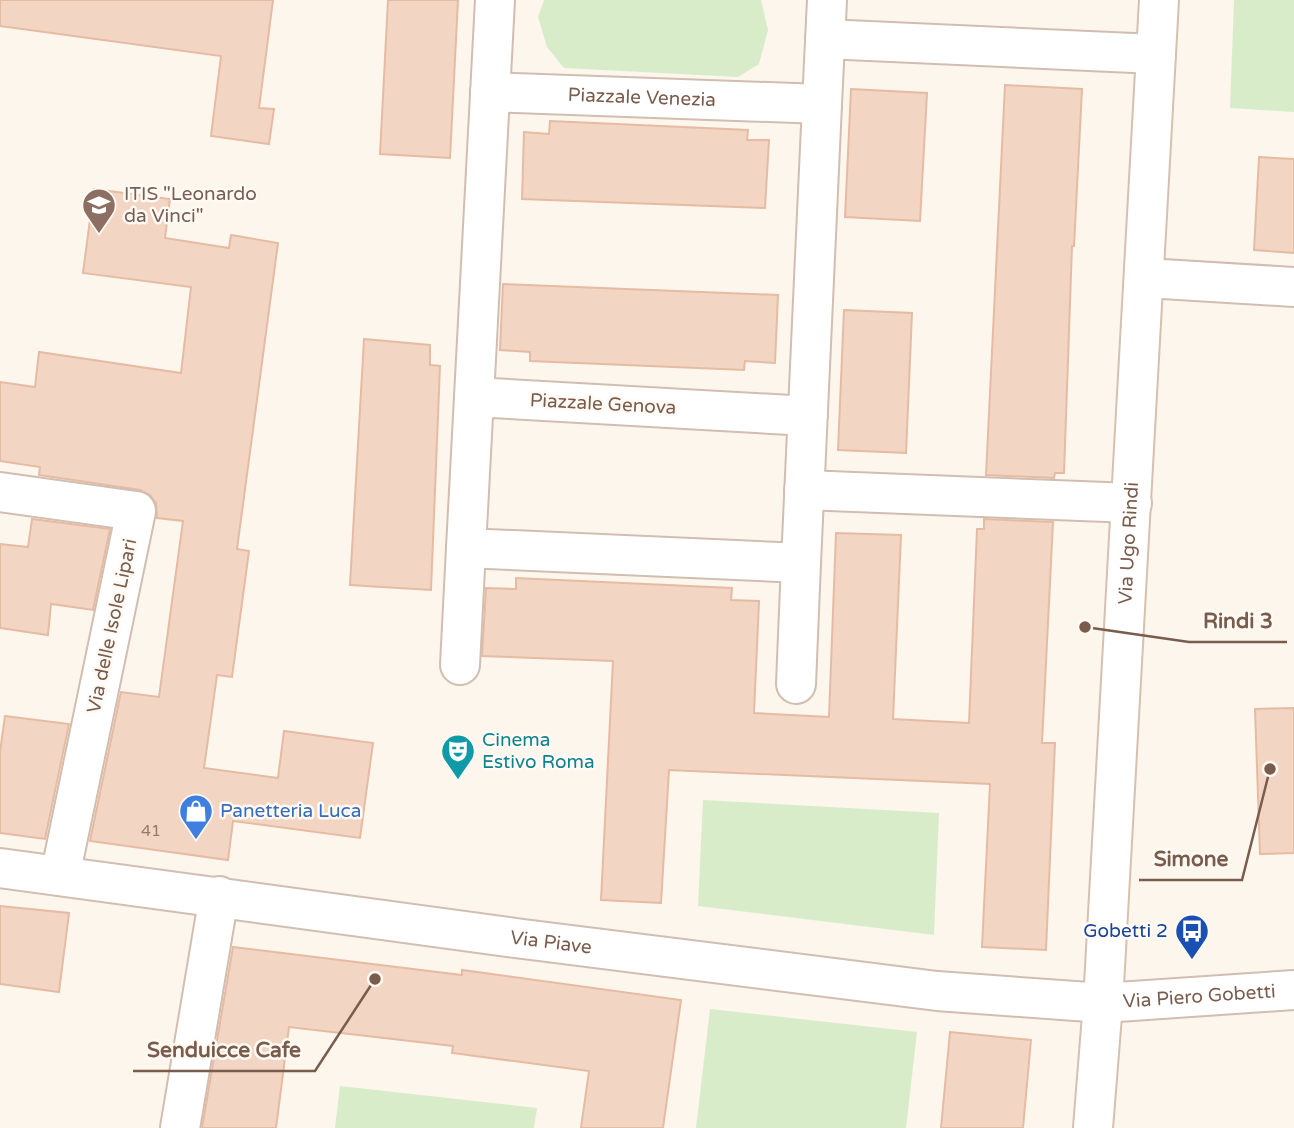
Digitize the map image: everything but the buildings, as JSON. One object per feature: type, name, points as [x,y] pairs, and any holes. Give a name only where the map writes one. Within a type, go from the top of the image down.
[{"type":"street","points":[[460,665],[495,0]]},
{"type":"street","points":[[796,684],[827,0]]},
{"type":"street","name":"Via Ugo Rindi","points":[[1093,1128],[1103,1003],[1160,0]]},
{"type":"street","points":[[825,39],[1156,54]]},
{"type":"street","name":"Piazzale Venezia","points":[[490,92],[822,104]]},
{"type":"street","points":[[1146,278],[1294,287]]},
{"type":"street","name":"Piazzale Genova","points":[[474,397],[808,416]]},
{"type":"street","points":[[804,489],[1132,503]]},
{"type":"street","name":"Via delle Isole Lipari","points":[[0,492],[136,511],[60,876]]},
{"type":"street","points":[[466,548],[801,563]]},
{"type":"street","name":"Via Piave","points":[[0,868],[523,939],[937,991],[1103,1003]]},
{"type":"street","points":[[180,1128],[219,896]]},
{"type":"street","name":"Via Piero Gobetti","points":[[1103,1003],[1294,990]]},
{"type":"green space","points":[[544,0],[761,0],[768,30],[759,64],[738,77],[564,68],[547,47],[538,17]]},
{"type":"green space","points":[[1234,0],[1294,0],[1294,112],[1230,108]]},
{"type":"green space","points":[[703,800],[939,813],[934,935],[698,906]]},
{"type":"green space","points":[[710,1009],[917,1032],[906,1128],[696,1128]]},
{"type":"green space","points":[[340,1086],[537,1108],[534,1128],[335,1128]]},
{"type":"place","name":"ITIS \"Leonardo da Vinci\"","points":[[99,235]]},
{"type":"place","name":"Rindi 3","points":[[1085,627]]},
{"type":"place","name":"Simone","points":[[1270,769]]},
{"type":"place","name":"Cinema Estivo Roma","points":[[458,781]]},
{"type":"place","name":"Panetteria Luca","points":[[196,841]]},
{"type":"place","name":"Gobetti 2","points":[[1192,961]]},
{"type":"place","name":"Senduicce Cafe","points":[[375,979]]}]
